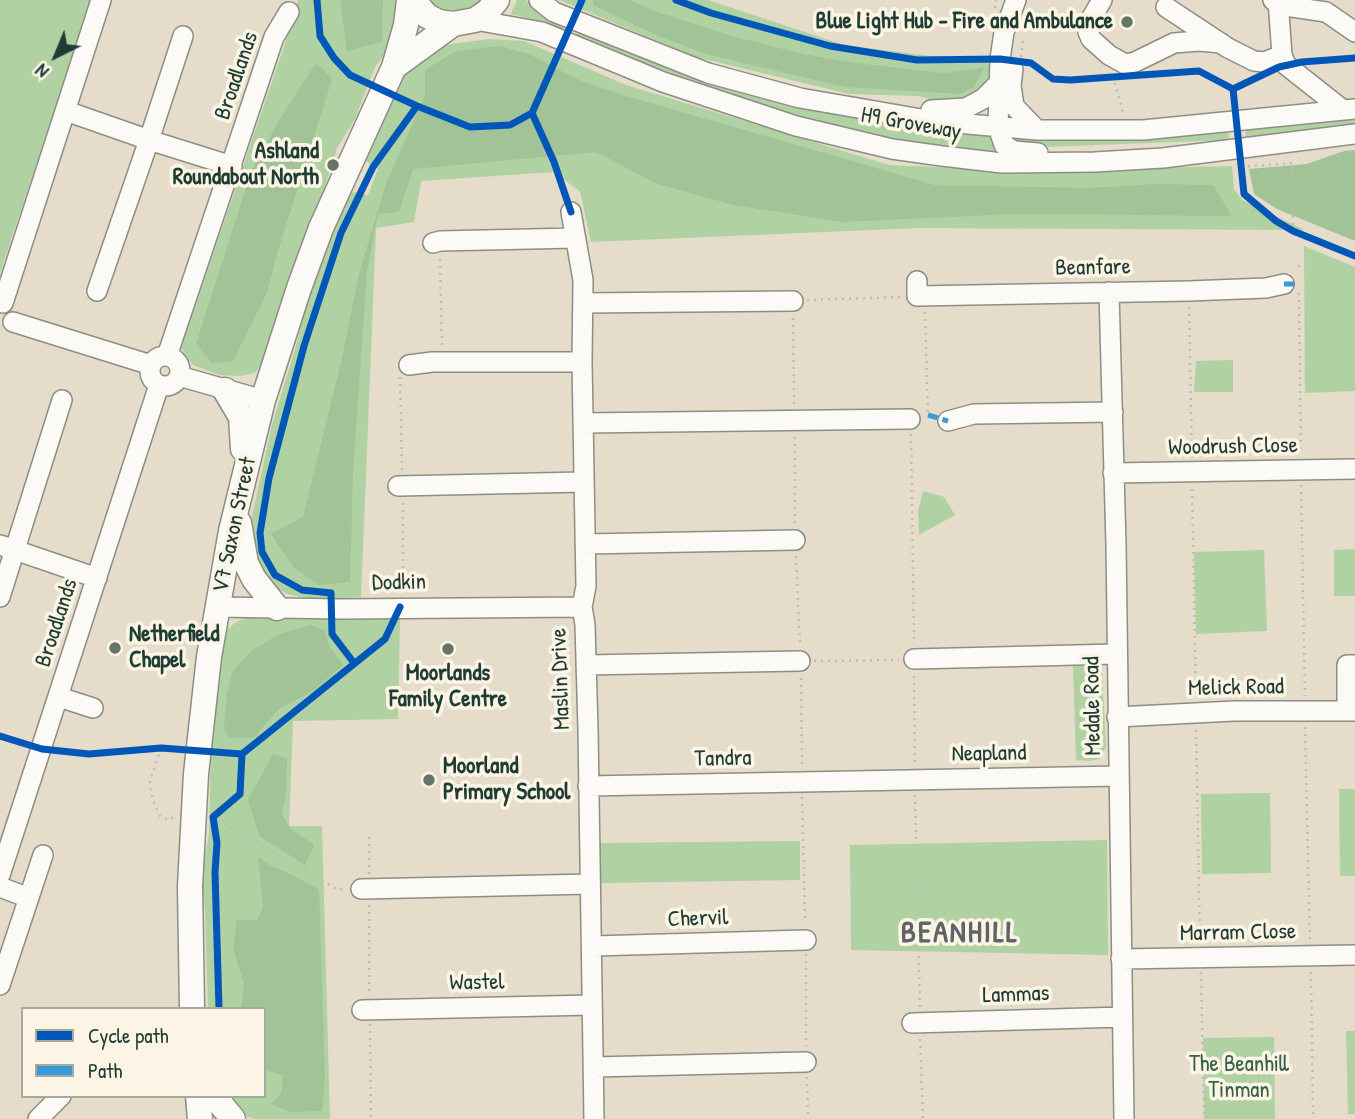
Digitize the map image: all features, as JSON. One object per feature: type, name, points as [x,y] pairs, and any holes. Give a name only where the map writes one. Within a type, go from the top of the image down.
[{"type":"main road","points":[[411,0],[427,16],[439,22],[464,22]]},
{"type":"main road","name":"V7 Saxon Street","points":[[192,1007],[190,886],[201,716],[217,607],[239,495],[263,400],[299,288],[321,228],[394,67],[411,0]]},
{"type":"main road","points":[[394,67],[464,22],[488,11],[497,0]]},
{"type":"main road","points":[[225,390],[241,417],[242,425],[239,495],[246,563],[254,579],[277,608]]},
{"type":"main road","points":[[201,1103],[233,1119]]},
{"type":"street","points":[[101,0],[2,302],[11,308],[6,326],[159,360],[176,361],[179,376],[173,384],[159,385],[151,378],[159,360]]},
{"type":"street","points":[[1102,0],[1091,17],[1088,32],[1091,39],[1125,64],[1135,62],[1174,43],[1220,43]]},
{"type":"street","points":[[1349,109],[1286,65],[1282,55],[1277,2],[1326,12],[1355,32]]},
{"type":"street","points":[[1015,4],[1022,62],[1012,100],[1018,111],[1037,130]]},
{"type":"street","points":[[1015,4],[1004,32],[999,83],[998,127],[1004,145],[1014,151],[1073,155],[1095,162]]},
{"type":"street","name":"H9 Groveway","points":[[546,6],[606,34],[708,73],[800,98],[933,121],[1037,130],[1143,130],[1349,109]]},
{"type":"street","points":[[1166,8],[1220,43],[1254,61],[1264,62],[1282,55]]},
{"type":"street","name":"Broadlands","points":[[159,360],[232,166],[274,37],[289,12]]},
{"type":"street","name":"H9 Groveway","points":[[464,22],[542,32],[663,82],[796,126],[892,149],[1002,163],[1163,158],[1355,134]]},
{"type":"street","points":[[97,291],[183,36]]},
{"type":"street","points":[[843,106],[947,110],[966,107],[983,99],[999,83]]},
{"type":"street","points":[[66,111],[232,166]]},
{"type":"street","name":"Maslin Drive","points":[[571,212],[583,280],[586,586],[582,607],[585,625],[593,946],[594,1119]]},
{"type":"street","points":[[437,242],[575,239]]},
{"type":"street","name":"Beanfare","points":[[917,295],[1266,288],[1293,275]]},
{"type":"street","name":"Medale Road","points":[[1109,292],[1124,1119]]},
{"type":"street","points":[[583,303],[793,301]]},
{"type":"street","points":[[409,365],[432,362],[582,362]]},
{"type":"street","points":[[179,376],[263,400]]},
{"type":"street","name":"Broadlands","points":[[0,875],[159,385]]},
{"type":"street","points":[[0,597],[8,547],[62,400]]},
{"type":"street","points":[[948,421],[974,414],[1113,412]]},
{"type":"street","points":[[583,423],[910,419]]},
{"type":"street","name":"Woodrush Close","points":[[1113,473],[1355,469]]},
{"type":"street","points":[[398,486],[583,482]]},
{"type":"street","points":[[584,544],[795,540]]},
{"type":"street","points":[[8,547],[97,578]]},
{"type":"street","name":"Dodkin","points":[[217,607],[582,607]]},
{"type":"street","points":[[914,659],[1116,654]]},
{"type":"street","points":[[586,664],[800,661]]},
{"type":"street","points":[[1351,711],[1347,665],[1355,665]]},
{"type":"street","points":[[59,697],[93,708]]},
{"type":"street","name":"Melick Road","points":[[1118,717],[1234,711],[1351,711]]},
{"type":"street","name":"Neapland","points":[[859,780],[1119,776]]},
{"type":"street","name":"Tandra","points":[[589,786],[859,780]]},
{"type":"street","points":[[0,985],[43,855]]},
{"type":"street","points":[[365,889],[590,884]]},
{"type":"street","points":[[0,887],[29,898]]},
{"type":"street","name":"Chervil","points":[[593,946],[806,940]]},
{"type":"street","name":"Marram Close","points":[[1121,959],[1355,955]]},
{"type":"street","name":"Wastel","points":[[366,1009],[592,1005]]},
{"type":"street","name":"Lammas","points":[[912,1023],[1122,1017]]},
{"type":"street","points":[[594,1067],[806,1062]]},
{"type":"street","points":[[38,1119],[59,1098]]},
{"type":"path","points":[[1022,62],[1023,39]]},
{"type":"path","points":[[342,67],[362,80]]},
{"type":"path","points":[[333,155],[334,122],[351,75]]},
{"type":"path","points":[[1103,77],[1124,75]]},
{"type":"path","points":[[1113,76],[1124,115]]},
{"type":"path","points":[[1239,154],[1242,181]]},
{"type":"path","points":[[1241,167],[1293,163],[1296,233]]},
{"type":"path","points":[[1284,226],[1296,233]]},
{"type":"path","points":[[437,242],[442,364]]},
{"type":"path","points":[[1293,275],[1299,256]]},
{"type":"path","points":[[1293,275],[1317,267],[1355,280]]},
{"type":"path","points":[[808,1119],[800,661],[795,540],[793,301],[917,295],[926,313],[928,415],[910,419],[920,1007],[912,1023],[921,1040],[923,1119]]},
{"type":"path","points":[[800,661],[914,659]]},
{"type":"path","points":[[161,748],[150,781],[153,801],[160,816],[169,821],[180,811]]},
{"type":"path","points":[[149,749],[175,749]]},
{"type":"path","points":[[213,817],[222,809]]},
{"type":"path","points":[[213,817],[215,830]]},
{"type":"path","points":[[213,817],[338,890],[365,889]]},
{"type":"path","points":[[369,837],[365,889],[366,1009],[371,1119]]},
{"type":"green space","points":[[0,0],[91,0],[0,273]]},
{"type":"green space","points":[[298,0],[396,0],[396,21],[390,48],[375,67],[355,119],[337,148],[312,229],[266,358],[255,373],[240,376],[219,375],[193,365],[181,348]]},
{"type":"green space","points":[[340,0],[383,0],[382,42],[347,51]]},
{"type":"green space","points":[[427,0],[482,0],[462,12],[450,12],[438,9]]},
{"type":"green space","points":[[517,0],[526,0],[540,13],[565,24],[562,32],[538,21],[511,14]]},
{"type":"green space","points":[[559,0],[708,0],[844,45],[993,64],[990,79],[970,97],[945,102],[917,96],[849,94],[696,57]]},
{"type":"green space","points":[[593,0],[629,0],[732,36],[803,54],[944,73],[984,68],[974,87],[960,94],[845,87],[706,54],[656,35],[593,5]]},
{"type":"green space","points":[[579,30],[640,55],[989,133],[1006,153],[903,142],[771,110],[679,79],[575,37]]},
{"type":"green space","points":[[489,39],[524,41],[626,85],[889,165],[1025,171],[1232,166],[1234,189],[1242,200],[1305,230],[918,228],[591,242],[580,191],[553,172],[421,181],[414,222],[376,228],[361,597],[319,600],[290,595],[270,585],[260,576],[249,530],[272,425],[305,308],[336,213],[353,192],[368,195],[378,169],[366,161],[377,127],[405,72],[430,51],[451,44]]},
{"type":"green space","points":[[499,46],[529,54],[581,81],[626,96],[935,185],[1087,188],[1155,184],[1213,185],[1232,216],[1014,214],[842,222],[734,205],[657,184],[596,152],[413,169],[399,212],[378,214],[367,271],[353,471],[350,582],[319,585],[293,567],[271,534],[303,517],[342,358],[359,274],[386,183],[425,96],[425,70],[456,51]]},
{"type":"green space","points":[[316,63],[332,79],[267,293],[233,361],[212,363],[196,344],[251,172],[279,120]]},
{"type":"green space","points":[[1355,116],[1355,126],[1247,139],[1245,129]]},
{"type":"green space","points":[[1228,131],[1229,140],[1043,147],[1013,142],[1013,135]]},
{"type":"green space","points":[[1355,150],[1355,241],[1277,209],[1254,194],[1249,169],[1307,164],[1344,151]]},
{"type":"green space","points":[[1304,246],[1355,267],[1355,391],[1305,393]]},
{"type":"green space","points":[[1233,360],[1233,392],[1194,392],[1196,361]]},
{"type":"green space","points":[[923,491],[944,497],[955,515],[919,535],[918,511]]},
{"type":"green space","points":[[1355,549],[1355,596],[1334,596],[1334,550]]},
{"type":"green space","points":[[1264,550],[1267,631],[1196,634],[1194,552]]},
{"type":"green space","points":[[248,616],[400,618],[398,719],[293,721],[289,826],[322,826],[330,1119],[256,1119],[244,1116],[225,1098],[266,1098],[266,1007],[208,1007],[205,910],[201,876],[209,835],[211,736],[223,633]]},
{"type":"green space","points":[[310,625],[324,630],[330,647],[343,665],[313,691],[279,709],[253,738],[229,738],[224,728],[232,672],[252,650],[280,634]]},
{"type":"green space","points":[[1073,664],[1094,664],[1102,672],[1106,747],[1100,759],[1076,760]]},
{"type":"green space","points":[[273,754],[287,758],[286,795],[282,815],[291,829],[314,845],[305,865],[259,836],[248,800]]},
{"type":"green space","points":[[1339,789],[1355,789],[1355,876],[1340,876]]},
{"type":"green space","points":[[1270,793],[1271,873],[1202,874],[1201,794]]},
{"type":"green space","points":[[1107,840],[1108,955],[851,950],[850,845]]},
{"type":"green space","points":[[800,841],[800,880],[601,883],[600,843]]},
{"type":"green space","points":[[258,857],[319,890],[325,1076],[322,1111],[290,1112],[271,1104],[281,1093],[283,1075],[266,1071],[266,1007],[241,1007],[244,984],[233,948],[237,920],[257,920],[263,907]]},
{"type":"green space","points":[[1346,1031],[1355,1031],[1355,1114],[1348,1114]]},
{"type":"green space","name":"The Beanhill Tinman","points":[[1274,1037],[1275,1119],[1204,1119],[1203,1038]]},
{"type":"marked path","points":[[1284,284],[1299,284]]},
{"type":"marked path","points":[[928,415],[948,421]]},
{"type":"cycle path","points":[[317,0],[320,36],[334,58],[350,75],[470,127],[510,125],[532,113],[582,0]]},
{"type":"cycle path","points":[[676,0],[711,13],[830,46],[917,60],[1000,59],[1031,63],[1053,79],[1199,71],[1233,89],[1279,67],[1302,62],[1355,58]]},
{"type":"cycle path","points":[[1233,89],[1244,194],[1276,221],[1293,231],[1355,256]]},
{"type":"cycle path","points":[[354,663],[332,634],[331,593],[302,590],[275,575],[262,552],[260,533],[269,478],[304,346],[341,233],[373,167],[417,106]]},
{"type":"cycle path","points":[[532,113],[554,162],[571,212]]},
{"type":"cycle path","points":[[219,1007],[215,872],[217,843],[213,817],[240,794],[242,754],[385,639],[400,607]]},
{"type":"cycle path","points":[[0,736],[42,749],[89,754],[161,748],[242,754]]},
{"type":"place","name":"Blue Light Hub - Fire and Ambulance","points":[[1127,22]]},
{"type":"place","name":"Ashland Roundabout North","points":[[333,165]]},
{"type":"place","name":"Netherfield Chapel","points":[[115,648]]},
{"type":"place","name":"Moorlands Family Centre","points":[[448,649]]},
{"type":"place","name":"Moorland Primary School","points":[[429,780]]},
{"type":"district","name":"BEANHILL","points":[[960,934]]}]
